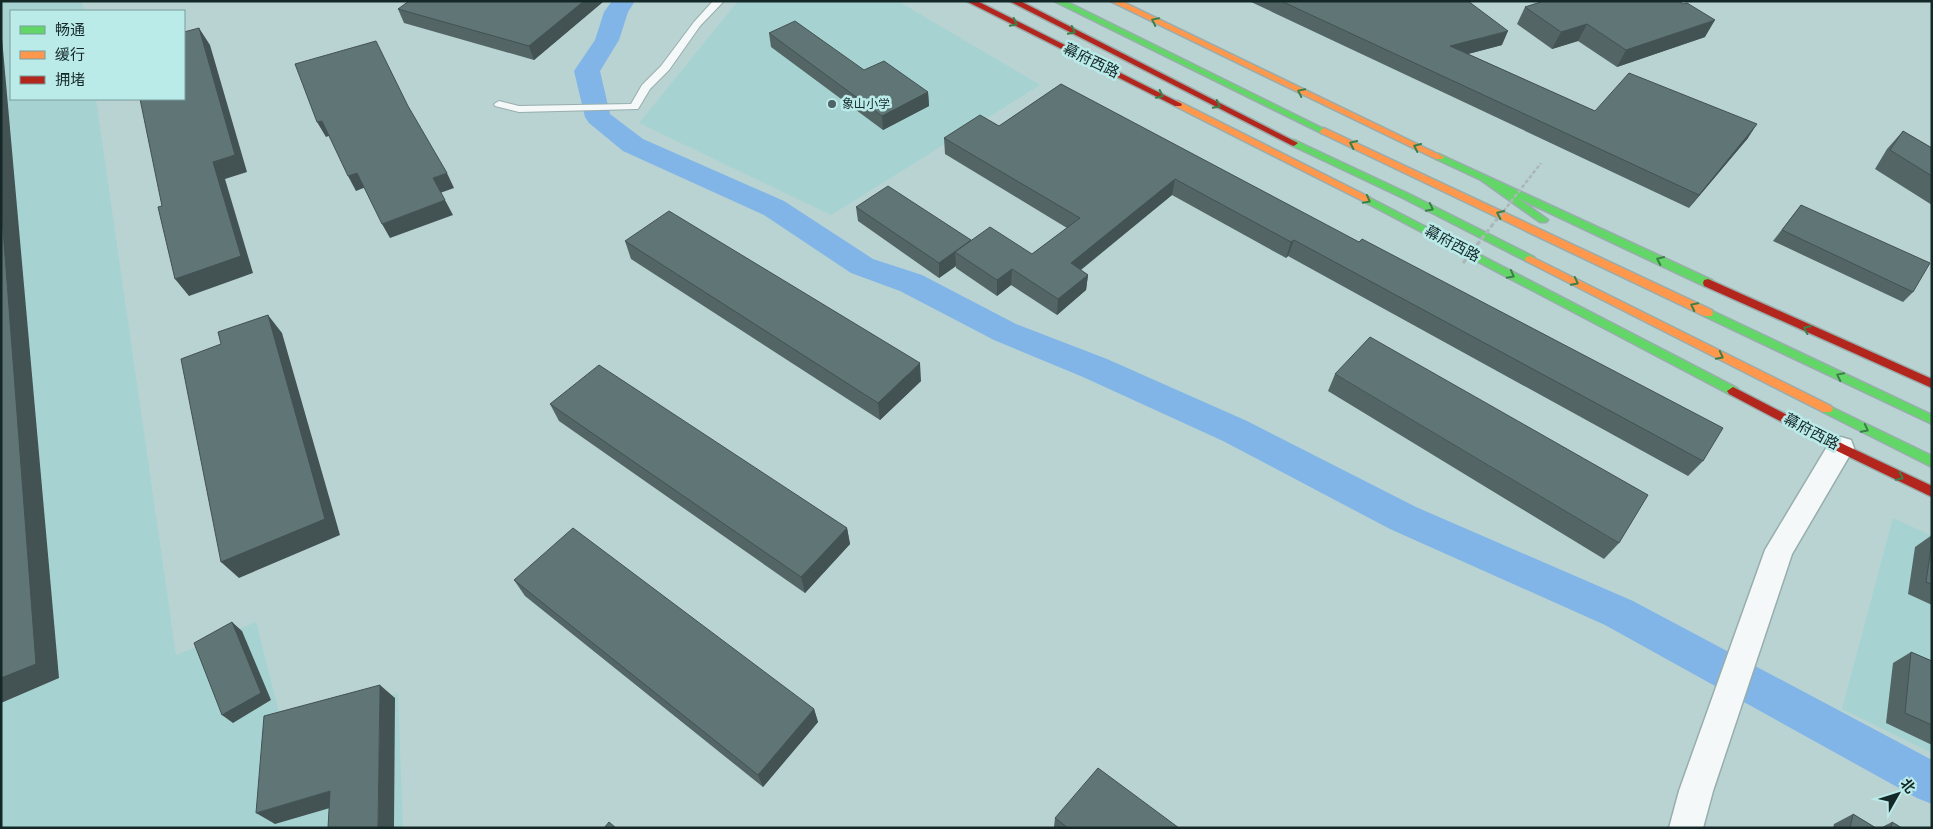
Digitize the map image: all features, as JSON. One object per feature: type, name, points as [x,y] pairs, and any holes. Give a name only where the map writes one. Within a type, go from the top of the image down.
[{"type":"main road","name":"幕府西路","points":[[970,1],[1317,174],[1841,448],[1932,492]]},
{"type":"main road","name":"幕府西路","points":[[1013,1],[1291,142],[1406,196],[1932,462]]},
{"type":"main road","points":[[1058,1],[1312,125],[1932,420]]},
{"type":"main road","points":[[1114,1],[1481,176],[1810,330],[1932,384]]},
{"type":"main road","points":[[1317,174],[1406,196]]},
{"type":"main road","points":[[1481,176],[1605,264]]},
{"type":"street","points":[[1686,828],[1696,791],[1780,550],[1841,448]]},
{"type":"lane","points":[[499,104],[519,109],[634,107],[646,87],[665,68],[697,24],[719,1]]},
{"type":"path","points":[[1462,263],[1541,163]]},
{"type":"shaded area","points":[[1,1],[82,1],[84,10],[10,10],[10,100],[96,100],[176,655],[256,622],[284,732],[398,693],[403,828],[1,828]]},
{"type":"shaded area","name":"象山小学","points":[[738,1],[898,1],[1040,85],[831,215],[639,123]]},
{"type":"shaded area","points":[[1893,518],[1932,536],[1932,753],[1842,709]]},
{"type":"building","points":[[409,1],[584,1],[529,46],[398,9]]},
{"type":"building","points":[[1281,1],[1468,1],[1508,31],[1450,46],[1595,111],[1629,73],[1757,124],[1699,195]]},
{"type":"building","points":[[1544,1],[1679,1],[1683,4],[1687,3],[1715,20],[1626,50],[1587,24],[1561,32],[1525,7]]},
{"type":"building","points":[[795,21],[864,70],[884,61],[928,92],[882,116],[769,33]]},
{"type":"building","points":[[199,28],[235,155],[213,162],[241,256],[175,279],[158,207],[162,206],[140,100],[185,100],[185,32]]},
{"type":"building","points":[[376,41],[408,106],[447,173],[433,178],[445,200],[382,224],[357,173],[348,176],[322,121],[317,122],[295,64]]},
{"type":"building","points":[[1061,84],[1359,242],[1362,239],[1723,428],[1703,461],[1294,240],[1291,242],[1175,179],[1071,263],[1088,275],[1058,299],[1012,269],[997,280],[955,252],[990,227],[1032,254],[1080,218],[944,138],[980,115],[999,126]]},
{"type":"building","points":[[1903,131],[1932,148],[1932,176],[1890,150]]},
{"type":"building","points":[[888,186],[971,240],[939,263],[856,207]]},
{"type":"building","points":[[1,202],[36,664],[1,678]]},
{"type":"building","points":[[1801,205],[1930,263],[1913,292],[1782,230]]},
{"type":"building","points":[[669,211],[920,363],[878,403],[625,241]]},
{"type":"building","points":[[268,315],[325,519],[221,562],[181,359],[221,344],[218,332]]},
{"type":"building","points":[[1370,337],[1648,495],[1619,543],[1335,374]]},
{"type":"building","points":[[599,365],[847,528],[801,577],[550,404]]},
{"type":"building","points":[[573,528],[814,709],[758,775],[514,580]]},
{"type":"building","points":[[1932,541],[1932,584],[1926,582]]},
{"type":"building","points":[[232,622],[261,693],[222,715],[194,643]]},
{"type":"building","points":[[1911,652],[1932,661],[1932,725],[1905,713]]},
{"type":"building","points":[[380,685],[378,828],[328,828],[330,791],[256,813],[264,716]]},
{"type":"building","points":[[1098,768],[1179,828],[1068,828],[1055,818]]},
{"type":"building","points":[[1853,814],[1876,828],[1850,828]]},
{"type":"building","points":[[609,822],[616,828],[604,828]]},
{"type":"building","points":[[1892,822],[1902,828],[1891,828]]},
{"type":"waterway","points":[[624,1],[616,12],[607,40],[587,71],[598,117],[633,145],[774,208],[862,266],[911,283],[1005,332],[1095,368],[1235,431],[1403,518],[1619,613],[1932,783]]},
{"type":"traffic: fast","points":[[1058,1],[1324,131]]},
{"type":"traffic: fast","points":[[1294,143],[1406,196],[1530,259]]},
{"type":"traffic: fast","points":[[1439,157],[1708,283]]},
{"type":"traffic: fast","points":[[1481,176],[1543,220]]},
{"type":"traffic: fast","points":[[1366,199],[1733,391]]},
{"type":"traffic: fast","points":[[1708,313],[1932,420]]},
{"type":"traffic: fast","points":[[1827,409],[1932,462]]},
{"type":"traffic: slow","points":[[1114,1],[1439,157]]},
{"type":"traffic: slow","points":[[1178,104],[1366,199]]},
{"type":"traffic: slow","points":[[1324,131],[1708,313]]},
{"type":"traffic: slow","points":[[1530,259],[1827,409]]},
{"type":"traffic: jam","points":[[970,1],[1178,104]]},
{"type":"traffic: jam","points":[[1013,1],[1294,143]]},
{"type":"traffic: jam","points":[[1708,283],[1932,384]]},
{"type":"traffic: jam","points":[[1733,391],[1841,448],[1932,492]]},
{"type":"place","name":"象山小学","points":[[832,104]]}]
